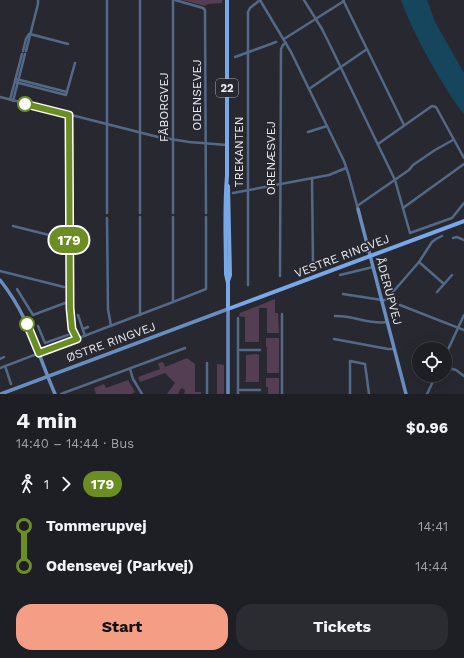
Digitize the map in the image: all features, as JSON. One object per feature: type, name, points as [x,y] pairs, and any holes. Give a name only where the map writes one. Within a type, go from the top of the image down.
[{"type":"main road","name":"22","points":[[227,0],[227,176],[229,193],[230,275],[228,283],[228,309]]},
{"type":"main road","name":"VESTRE RINGVEJ","points":[[228,309],[464,221]]},
{"type":"street","points":[[12,100],[26,39],[30,33],[38,0]]},
{"type":"street","points":[[107,0],[107,213]]},
{"type":"street","points":[[140,0],[140,213]]},
{"type":"street","name":"FÅBORGVEJ","points":[[173,214],[174,0]]},
{"type":"street","name":"ODENSEVEJ","points":[[174,0],[203,8],[205,10],[206,213]]},
{"type":"street","name":"ÅDERUPVEJ","points":[[260,0],[284,39],[346,168],[406,394]]},
{"type":"street","name":"TREKANTEN","points":[[248,284],[248,12],[250,8],[260,0]]},
{"type":"street","points":[[304,0],[322,29],[395,180],[410,233],[452,218],[464,203]]},
{"type":"street","points":[[284,39],[343,1],[404,125]]},
{"type":"street","points":[[30,33],[68,44]]},
{"type":"street","points":[[235,57],[276,42]]},
{"type":"street","name":"ORENÆSVEJ","points":[[280,276],[281,49],[286,43]]},
{"type":"street","points":[[309,89],[367,49]]},
{"type":"street","points":[[17,81],[67,93],[75,63]]},
{"type":"street","points":[[0,97],[107,125],[173,140],[227,145]]},
{"type":"street","points":[[378,144],[434,106],[436,107],[464,158]]},
{"type":"street","points":[[69,115],[69,303],[72,329],[77,339]]},
{"type":"street","points":[[308,132],[327,126]]},
{"type":"street","points":[[357,207],[409,170],[413,165],[435,150],[454,140]]},
{"type":"street","points":[[403,208],[464,164]]},
{"type":"street","points":[[233,193],[329,175],[346,168]]},
{"type":"street","points":[[312,178],[313,266]]},
{"type":"street","points":[[140,217],[140,315]]},
{"type":"street","points":[[173,217],[173,302]]},
{"type":"street","points":[[0,368],[206,289],[206,217]]},
{"type":"street","points":[[107,218],[108,309],[111,326]]},
{"type":"street","points":[[13,226],[69,240]]},
{"type":"street","points":[[343,294],[386,300],[418,262],[432,242],[442,236]]},
{"type":"street","points":[[452,238],[457,237],[464,240]]},
{"type":"street","points":[[418,262],[444,284]]},
{"type":"street","points":[[340,275],[373,267]]},
{"type":"street","points":[[0,271],[64,287]]},
{"type":"street","points":[[437,292],[452,275]]},
{"type":"street","points":[[0,280],[7,288],[20,309],[55,394]]},
{"type":"street","points":[[17,289],[33,315],[65,303],[69,303]]},
{"type":"street","points":[[400,304],[464,330]]},
{"type":"street","points":[[228,309],[228,394]]},
{"type":"street","name":"ØSTRE RINGVEJ","points":[[1,394],[228,309]]},
{"type":"street","points":[[282,314],[282,394]]},
{"type":"street","points":[[78,315],[85,336]]},
{"type":"street","points":[[451,342],[464,315]]},
{"type":"street","points":[[335,316],[381,323],[387,322]]},
{"type":"street","points":[[238,318],[238,392],[260,390]]},
{"type":"street","points":[[38,326],[45,343],[68,335]]},
{"type":"street","points":[[83,329],[88,327]]},
{"type":"street","points":[[57,339],[59,345]]},
{"type":"street","points":[[334,339],[394,349]]},
{"type":"street","points":[[61,394],[185,348]]},
{"type":"street","points":[[238,350],[260,350]]},
{"type":"street","points":[[0,359],[4,357]]},
{"type":"street","points":[[350,394],[350,361],[366,364],[369,394]]},
{"type":"street","points":[[206,394],[207,363]]},
{"type":"street","points":[[5,366],[11,384]]},
{"type":"street","points":[[130,369],[142,394]]},
{"type":"street","points":[[452,369],[464,376]]},
{"type":"street","points":[[426,394],[432,382]]},
{"type":"street","points":[[81,387],[82,391]]},
{"type":"shaded area","points":[[182,0],[222,0],[222,3],[208,4],[205,6]]},
{"type":"shaded area","points":[[275,299],[275,313],[278,313],[279,333],[267,333],[267,308],[259,308],[259,342],[245,342],[245,317],[239,316],[240,313]]},
{"type":"shaded area","points":[[266,338],[279,338],[279,373],[267,373]]},
{"type":"shaded area","points":[[246,355],[259,355],[259,382],[244,382],[246,381]]},
{"type":"shaded area","points":[[187,358],[195,364],[195,392],[201,392],[201,394],[184,394],[185,390],[181,388],[178,394],[167,394],[175,383],[165,373],[140,382],[138,377],[160,369],[158,363],[163,362],[165,367]]},
{"type":"shaded area","points":[[217,364],[224,365],[224,394],[217,394]]},
{"type":"shaded area","points":[[266,378],[279,378],[279,394],[268,394]]},
{"type":"shaded area","points":[[128,380],[135,392],[131,394],[96,394],[94,388],[104,384],[106,388]]},
{"type":"water","points":[[401,0],[427,0],[435,22],[464,73],[464,114],[456,104],[430,61],[412,27]]},
{"type":"bus line","name":"179","points":[[25,104],[69,115],[70,318],[72,329],[77,339],[39,353],[27,324]]}]
